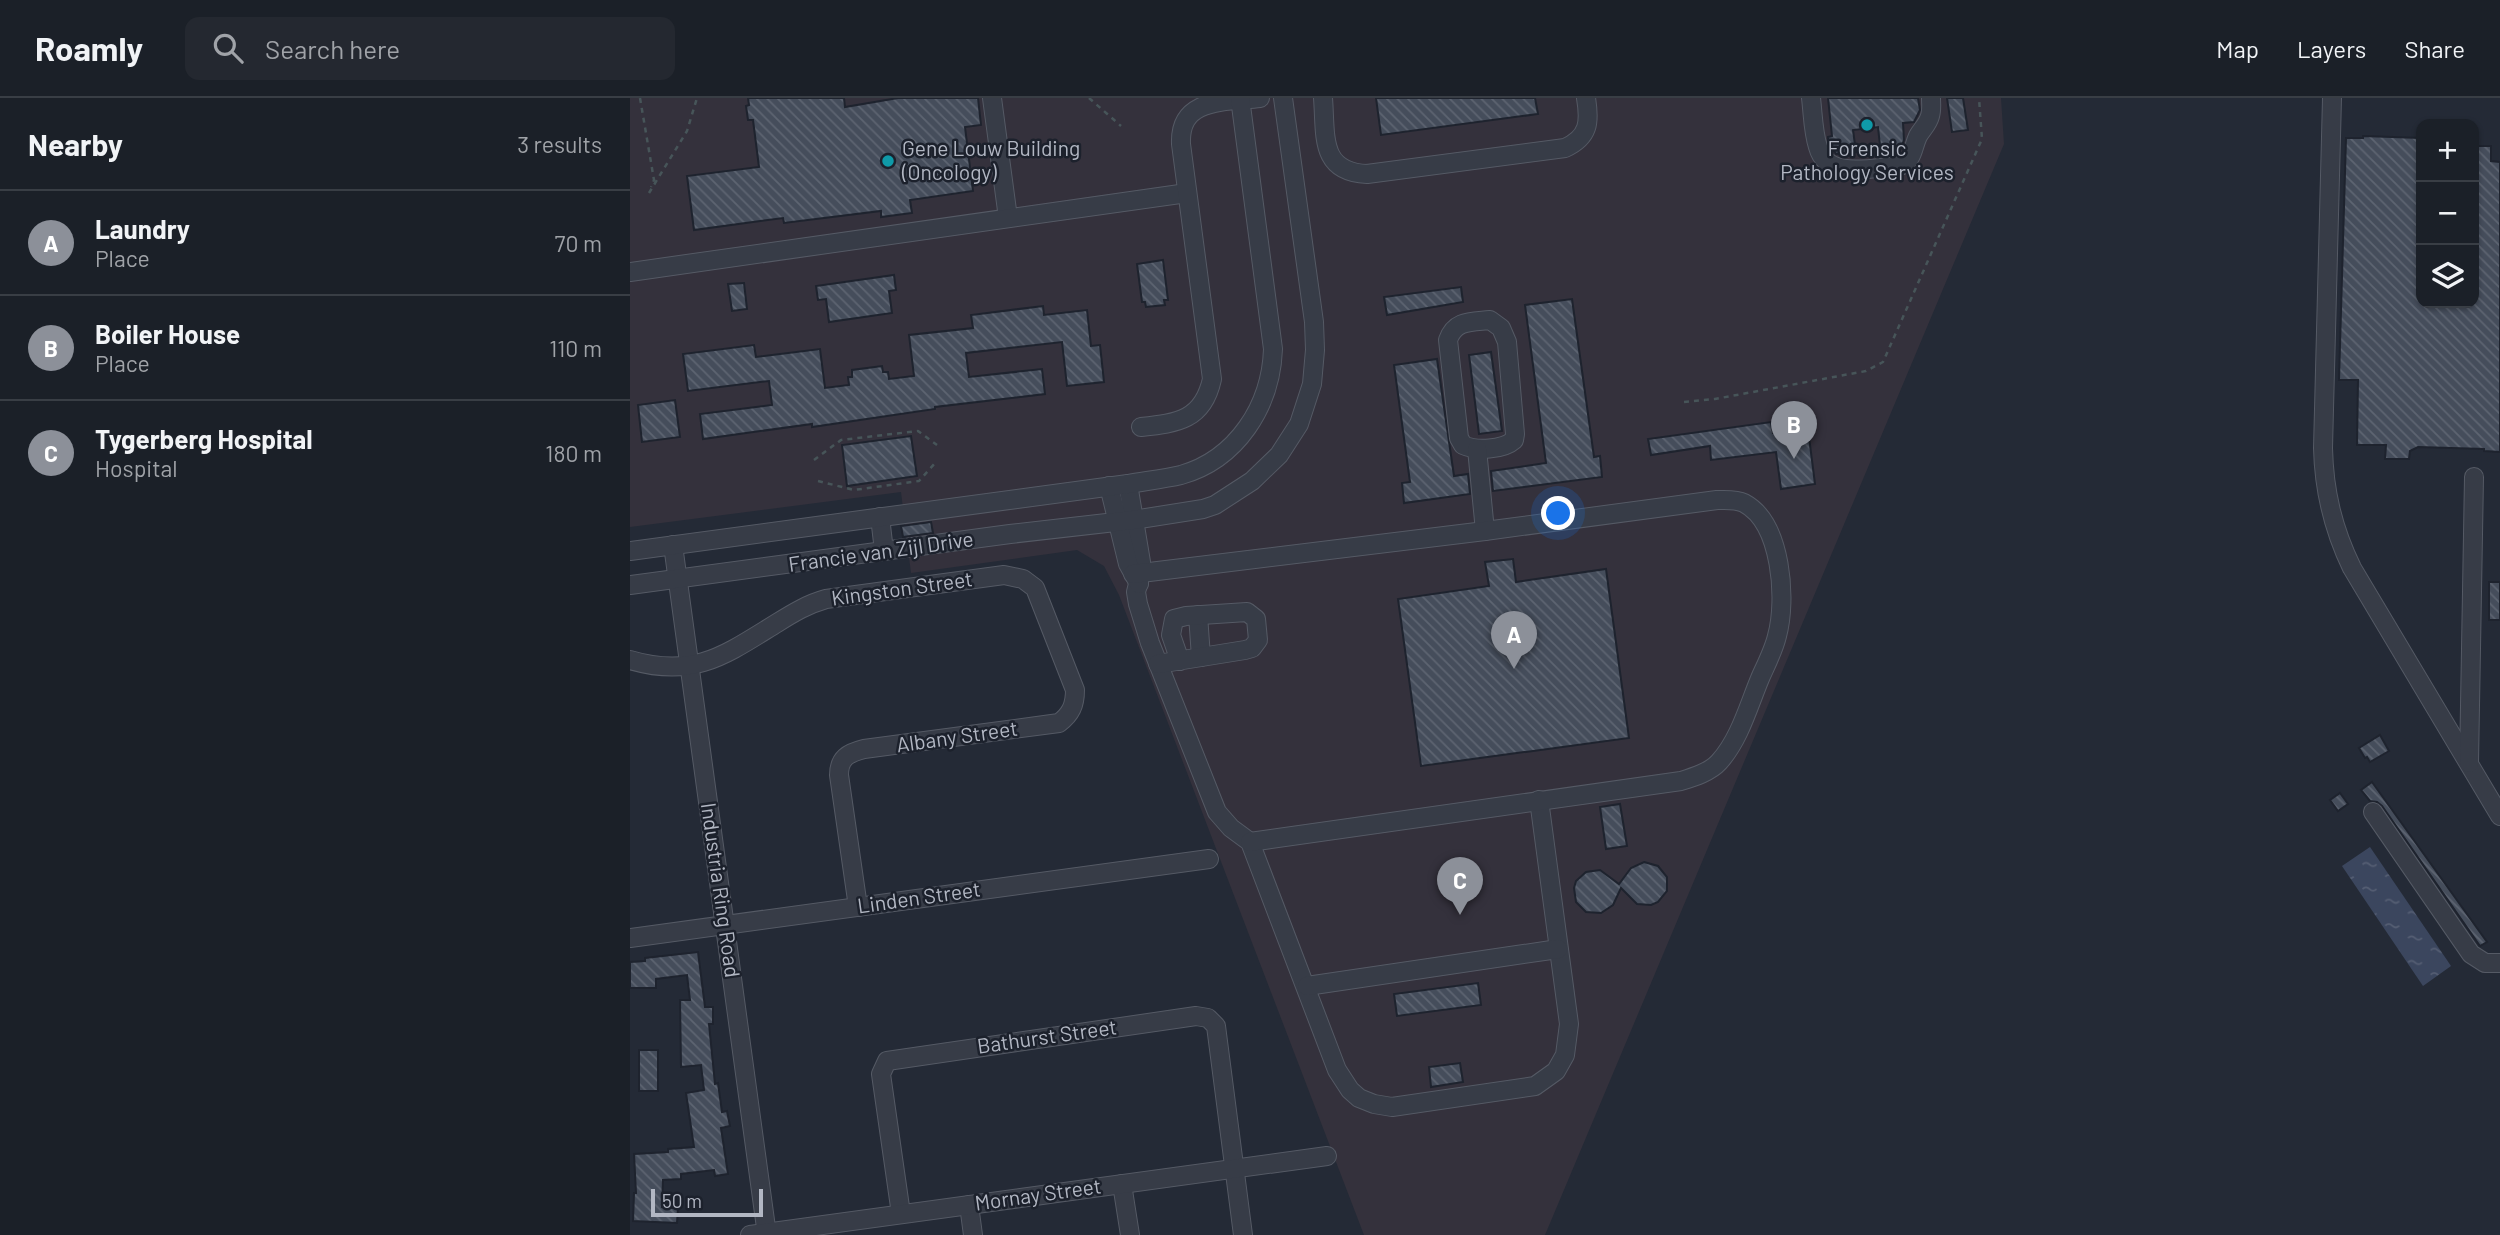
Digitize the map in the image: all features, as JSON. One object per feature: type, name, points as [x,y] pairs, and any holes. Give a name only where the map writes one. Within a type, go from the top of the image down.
[{"type":"street","points":[[992,98],[1009,218]]},
{"type":"street","points":[[1141,427],[1169,424],[1193,414],[1209,393],[1212,379],[1181,144],[1183,121],[1193,109],[1240,99],[1260,98]]},
{"type":"street","name":"Francie van Zijl Drive","points":[[630,585],[1125,521],[1203,509],[1228,499],[1279,455],[1299,424],[1312,384],[1314,321],[1283,98]]},
{"type":"street","points":[[1323,98],[1328,152],[1333,163],[1342,170],[1367,174],[1565,148],[1577,142],[1583,135],[1588,113],[1586,98]]},
{"type":"street","points":[[1811,98],[1818,148],[1831,166],[1842,169],[1900,166],[1907,162],[1918,137],[1929,121],[1931,98]]},
{"type":"street","points":[[2332,98],[2323,448],[2323,477],[2328,503],[2339,541],[2352,568],[2500,816]]},
{"type":"street","name":"Francie van Zijl Drive","points":[[630,551],[1128,484],[1180,475],[1219,456],[1245,431],[1261,405],[1266,391],[1272,349],[1240,99]]},
{"type":"street","points":[[630,272],[1187,193]]},
{"type":"street","points":[[1490,320],[1501,328],[1507,342],[1515,434],[1514,440],[1507,445],[1477,449],[1463,445],[1459,438],[1448,347],[1451,331],[1455,327],[1463,322],[1490,320]]},
{"type":"street","points":[[1477,449],[1485,531]]},
{"type":"street","points":[[2469,763],[2474,477]]},
{"type":"street","points":[[1125,521],[1128,484]]},
{"type":"street","points":[[1109,486],[1125,521],[1138,577],[1138,604],[1158,664],[1217,812],[1231,828],[1250,842],[1337,1070],[1350,1090],[1359,1098],[1392,1107],[1530,1088],[1556,1071],[1565,1055],[1569,1024],[1539,800]]},
{"type":"street","points":[[1138,577],[1717,500],[1744,503],[1759,517],[1771,536],[1777,554],[1782,600],[1777,638],[1738,730],[1718,764],[1702,774],[1681,781],[1250,842]]},
{"type":"street","points":[[880,517],[884,551]]},
{"type":"street","name":"Industria Ring Road","points":[[673,545],[724,925],[761,1234]]},
{"type":"street","name":"Kingston Street","points":[[630,660],[659,667],[689,666],[726,655],[798,610],[826,599],[1004,575],[1023,579]]},
{"type":"street","name":"Albany Street","points":[[858,907],[839,775],[839,765],[844,757],[864,749],[1059,723],[1073,708],[1075,690],[1071,678],[1038,593],[1023,579]]},
{"type":"street","points":[[1158,664],[1180,661],[1252,648],[1258,640],[1256,619],[1247,612],[1180,617],[1172,623],[1171,635],[1180,661]]},
{"type":"street","points":[[1198,615],[1201,657]]},
{"type":"street","points":[[2373,812],[2471,954],[2485,963],[2500,963]]},
{"type":"street","name":"Linden Street","points":[[630,938],[1209,859]]},
{"type":"street","points":[[1307,986],[1558,949]]},
{"type":"street","name":"Bathurst Street","points":[[901,1214],[881,1074],[887,1061],[1196,1016],[1208,1018],[1216,1026],[1235,1168]]},
{"type":"street","name":"Mornay Street","points":[[761,1234],[1327,1156]]},
{"type":"street","points":[[1235,1168],[1243,1235]]},
{"type":"street","points":[[1122,1184],[1130,1235]]},
{"type":"street","points":[[969,1205],[973,1235]]},
{"type":"path","points":[[640,98],[654,180],[649,193],[687,131],[697,98]]},
{"type":"path","points":[[1090,98],[1121,126]]},
{"type":"path","points":[[1684,402],[1716,399],[1866,370],[1883,362],[1982,139],[1979,98]]},
{"type":"path","points":[[814,460],[841,440],[918,431],[937,445]]},
{"type":"path","points":[[818,481],[854,490],[919,481],[936,462]]},
{"type":"shaded area","points":[[630,98],[2001,98],[2004,144],[1545,1235],[1364,1235],[1119,595],[1104,566],[1077,550],[911,573],[901,492],[630,527]]},
{"type":"water","points":[[2370,847],[2451,966],[2423,986],[2342,866]]},
{"type":"building","name":"Gene Louw Building (Oncology)","points":[[748,98],[844,98],[845,107],[898,98],[978,98],[981,125],[965,127],[973,191],[910,200],[912,213],[881,217],[881,211],[784,223],[783,218],[694,230],[687,176],[759,167],[753,120],[748,120]]},
{"type":"building","points":[[1376,98],[1535,98],[1538,114],[1381,135]]},
{"type":"building","name":"Forensic Pathology Services","points":[[1828,98],[1918,98],[1920,110],[1914,122],[1903,123],[1904,140],[1899,153],[1881,155],[1878,127],[1853,130],[1856,152],[1836,154],[1828,141],[1828,137],[1832,136]]},
{"type":"building","points":[[1947,98],[1963,98],[1968,130],[1952,132]]},
{"type":"building","points":[[2346,138],[2416,138],[2416,308],[2479,308],[2479,146],[2491,146],[2491,161],[2500,162],[2500,452],[2418,447],[2410,451],[2409,459],[2385,459],[2386,445],[2357,445],[2358,380],[2339,380]]},
{"type":"building","points":[[1163,260],[1168,300],[1164,300],[1165,305],[1146,307],[1145,302],[1142,302],[1137,264]]},
{"type":"building","points":[[894,275],[896,290],[889,291],[892,313],[829,322],[826,299],[818,300],[816,286]]},
{"type":"building","points":[[744,283],[747,309],[732,311],[728,284]]},
{"type":"building","points":[[1461,287],[1463,302],[1387,315],[1384,297]]},
{"type":"building","points":[[1572,299],[1594,457],[1600,456],[1602,477],[1493,491],[1491,471],[1546,463],[1525,305]]},
{"type":"building","points":[[1043,306],[1044,315],[1087,310],[1091,346],[1100,345],[1104,382],[1067,386],[1062,342],[966,353],[969,377],[1042,369],[1045,394],[935,407],[812,427],[812,424],[703,439],[700,414],[772,405],[769,381],[688,391],[683,354],[754,345],[756,357],[820,349],[825,388],[849,385],[848,377],[852,377],[852,370],[882,366],[883,372],[888,372],[889,379],[914,376],[909,335],[973,328],[971,315]]},
{"type":"building","points":[[1491,352],[1502,431],[1479,434],[1469,355]]},
{"type":"building","points":[[1437,359],[1454,476],[1468,474],[1470,494],[1404,503],[1402,483],[1410,482],[1394,365]]},
{"type":"building","points":[[675,400],[680,437],[642,442],[638,405]]},
{"type":"building","points":[[1771,422],[1773,433],[1808,429],[1815,484],[1781,489],[1776,452],[1711,460],[1710,446],[1651,455],[1648,439]]},
{"type":"building","points":[[911,436],[917,476],[847,486],[842,445]]},
{"type":"building","points":[[931,522],[933,533],[903,537],[901,526]]},
{"type":"building","points":[[1513,559],[1516,582],[1606,569],[1629,738],[1421,766],[1398,599],[1489,586],[1485,562]]},
{"type":"building","points":[[2489,582],[2500,582],[2500,620],[2489,620]]},
{"type":"building","points":[[2380,735],[2389,751],[2370,762],[2359,748]]},
{"type":"building","points":[[2372,782],[2487,942],[2480,946],[2382,806],[2370,801],[2361,790]]},
{"type":"building","points":[[2340,793],[2348,804],[2338,811],[2330,800]]},
{"type":"building","points":[[1620,804],[1627,846],[1606,849],[1600,807]]},
{"type":"building","points":[[1644,862],[1658,866],[1667,877],[1667,891],[1658,902],[1651,905],[1637,904],[1621,888],[1613,905],[1601,913],[1586,912],[1576,902],[1576,881],[1586,872],[1600,870],[1619,884],[1631,868]]},
{"type":"building","points":[[698,952],[705,1007],[713,1007],[713,1024],[709,1024],[715,1084],[718,1083],[722,1112],[727,1111],[730,1126],[721,1128],[728,1174],[715,1176],[714,1170],[681,1174],[681,1179],[663,1180],[662,1207],[678,1208],[677,1223],[633,1221],[636,1193],[634,1154],[694,1147],[686,1093],[704,1090],[701,1065],[681,1067],[680,1000],[690,1000],[687,975],[656,979],[656,988],[630,988],[630,962]]},
{"type":"building","points":[[1478,983],[1481,1005],[1397,1016],[1394,994]]},
{"type":"building","points":[[639,1050],[658,1050],[658,1091],[639,1091]]},
{"type":"building","points":[[1460,1063],[1463,1082],[1431,1087],[1429,1067]]},
{"type":"place","name":"Forensic Pathology Services","points":[[1867,125]]},
{"type":"place","name":"Gene Louw Building (Oncology)","points":[[888,161]]},
{"type":"place","name":"Boiler House","points":[[1794,459]]},
{"type":"place","name":"Laundry","points":[[1514,669]]},
{"type":"place","name":"Tygerberg Hospital","points":[[1460,915]]}]
